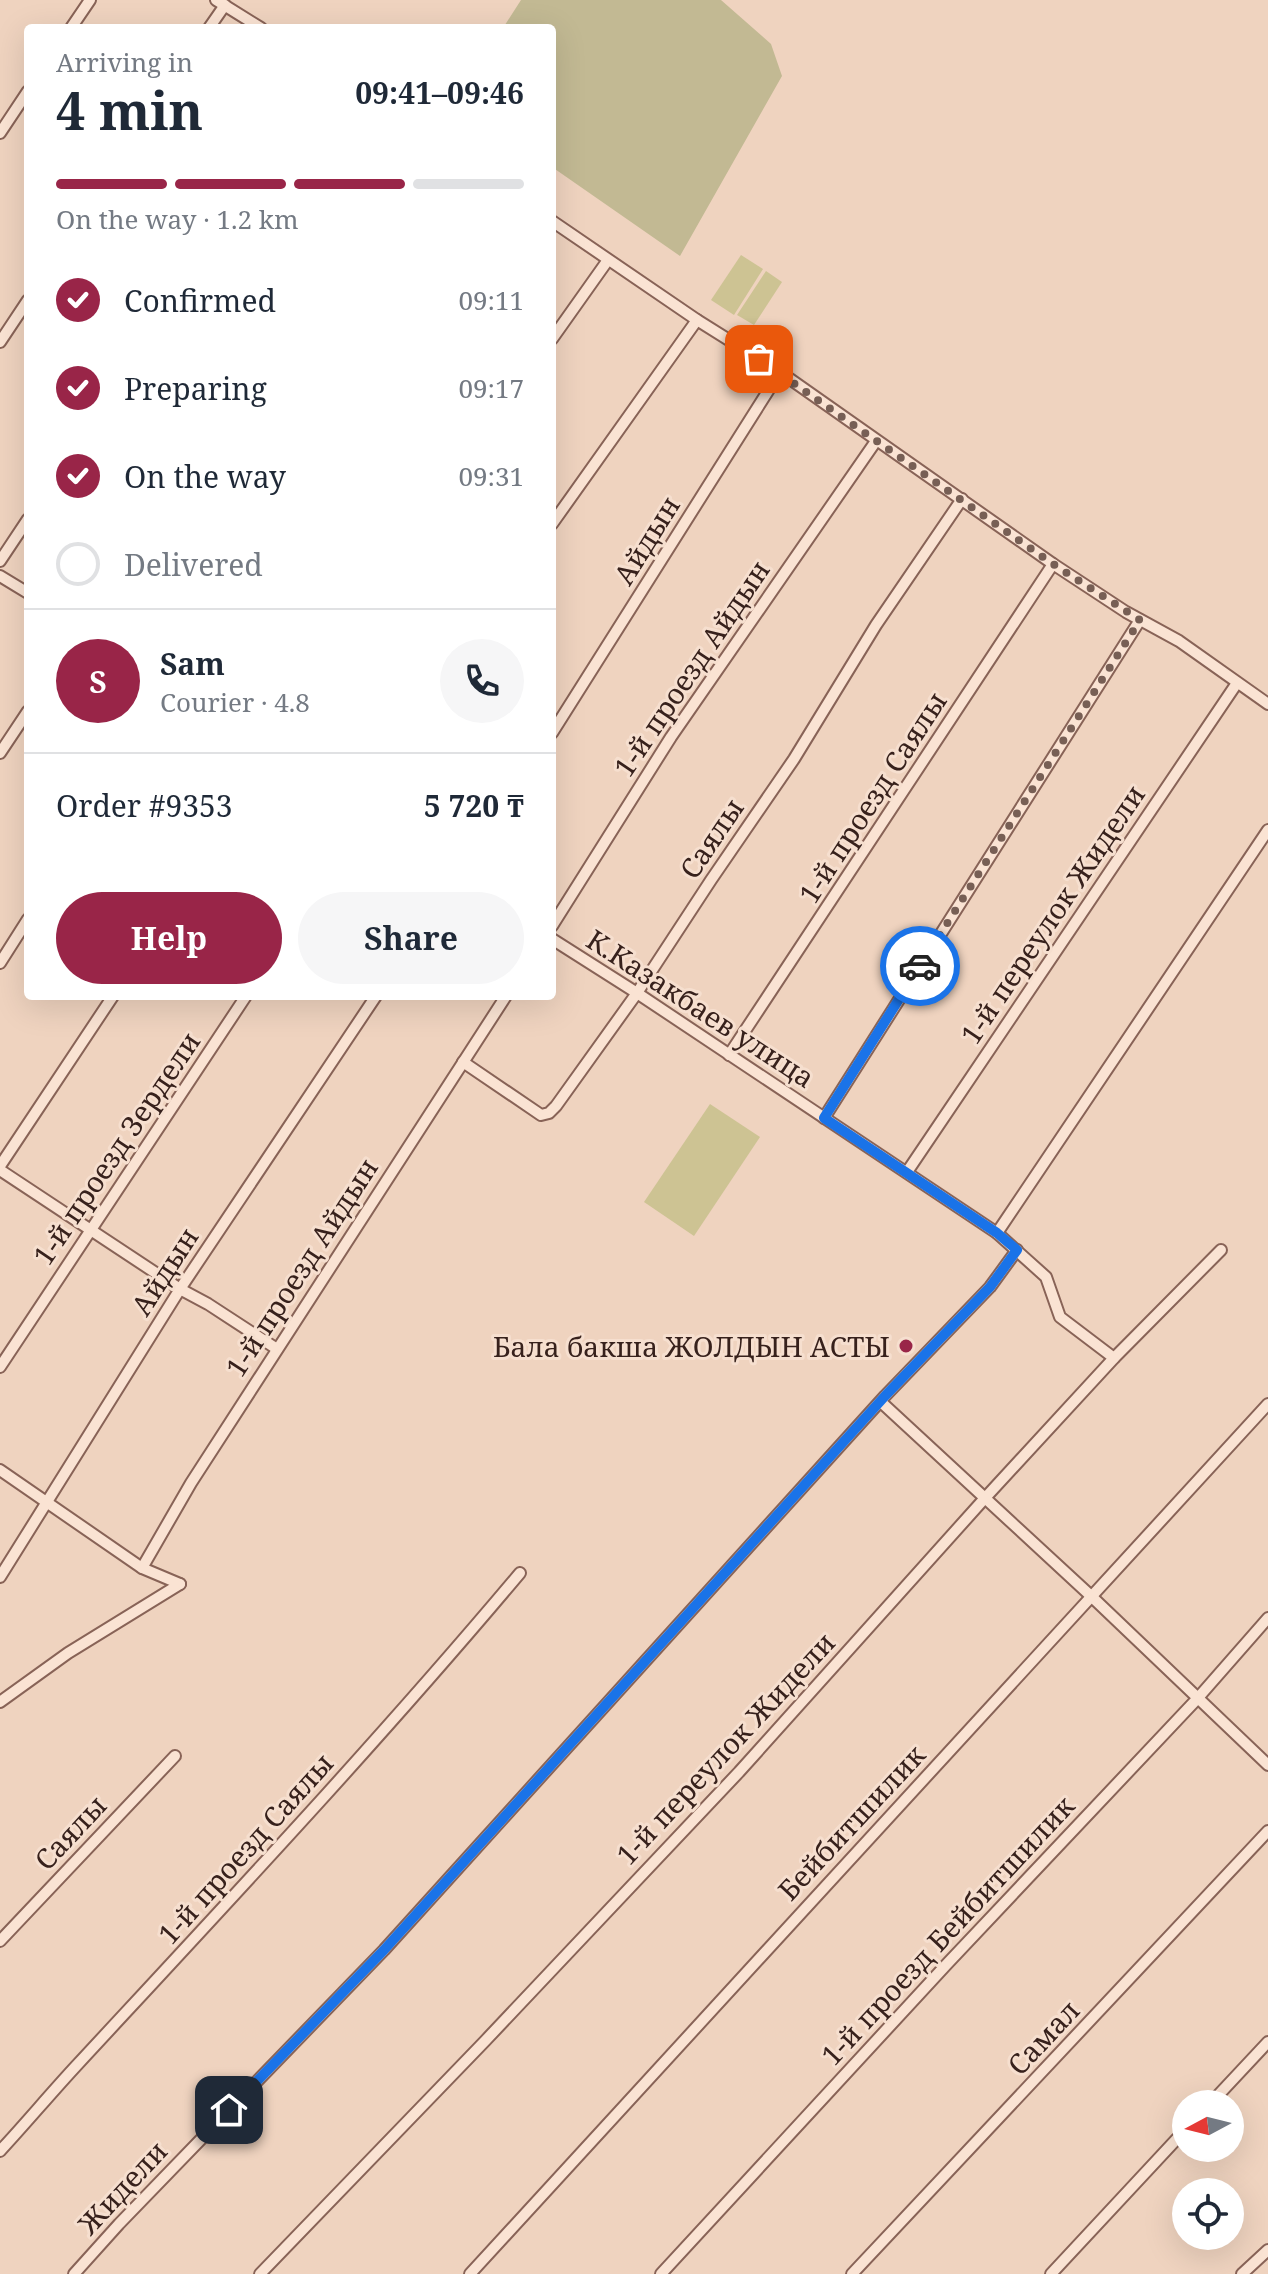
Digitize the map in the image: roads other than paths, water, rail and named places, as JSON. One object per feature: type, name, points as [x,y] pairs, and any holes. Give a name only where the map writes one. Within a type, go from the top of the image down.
[{"type":"street","points":[[74,24],[90,0]]},
{"type":"street","points":[[211,24],[220,3],[254,24]]},
{"type":"street","points":[[0,133],[24,97]]},
{"type":"street","points":[[556,224],[697,320],[780,372],[1053,564],[1140,620],[1179,641],[1268,704]]},
{"type":"street","points":[[556,333],[608,260]]},
{"type":"street","points":[[0,342],[24,306]]},
{"type":"street","points":[[556,518],[697,320]]},
{"type":"street","name":"Айдын","points":[[556,727],[780,372]]},
{"type":"street","name":"1-й проезд Айдын","points":[[556,920],[671,737],[876,441]]},
{"type":"street","name":"Саялы","points":[[463,1062],[541,1115],[549,1113],[556,1106],[637,993],[794,759],[876,625],[962,499]]},
{"type":"street","points":[[0,561],[24,525]]},
{"type":"street","name":"1-й проезд Саялы","points":[[729,1055],[1053,564]]},
{"type":"street","points":[[0,576],[24,591]]},
{"type":"street","points":[[824,1118],[1140,620]]},
{"type":"street","name":"1-й переулок Жидели","points":[[907,1172],[1237,683]]},
{"type":"street","points":[[0,753],[24,717]]},
{"type":"street","points":[[997,1233],[1268,830]]},
{"type":"street","points":[[0,963],[24,925]]},
{"type":"street","name":"К.Казакбаев улица","points":[[556,942],[997,1233],[1046,1277],[1060,1317],[1114,1358]]},
{"type":"street","points":[[110,1000],[0,1168],[180,1289],[277,1349]]},
{"type":"street","name":"1-й проезд Зердели","points":[[0,1367],[243,1000]]},
{"type":"street","name":"Айдын","points":[[0,1577],[180,1289],[373,1000]]},
{"type":"street","name":"1-й проезд Айдын","points":[[142,1568],[191,1483],[503,1000]]},
{"type":"street","name":"Жидели","points":[[74,2274],[384,1950],[881,1402],[990,1287],[1017,1250]]},
{"type":"street","name":"1-й переулок Жидели","points":[[260,2274],[739,1772],[1114,1358],[1221,1250]]},
{"type":"street","points":[[881,1402],[1268,1765]]},
{"type":"street","name":"Бейбитшилик","points":[[470,2274],[1268,1404]]},
{"type":"street","points":[[0,1470],[142,1568],[180,1584],[68,1653],[0,1702]]},
{"type":"street","name":"1-й проезд Саялы","points":[[0,2151],[277,1850],[520,1573]]},
{"type":"street","name":"1-й проезд Бейбитшилик","points":[[661,2274],[1197,1699],[1268,1618]]},
{"type":"street","name":"Саялы","points":[[0,1941],[175,1756]]},
{"type":"street","name":"Самал","points":[[852,2274],[1268,1831]]},
{"type":"street","points":[[1223,2090],[1268,2042]]},
{"type":"street","points":[[1051,2274],[1172,2144]]},
{"type":"street","points":[[1242,2274],[1268,2250]]},
{"type":"place","name":"Бала бакша ЖОЛДЫН АСТЫ","points":[[906,1346]]}]
